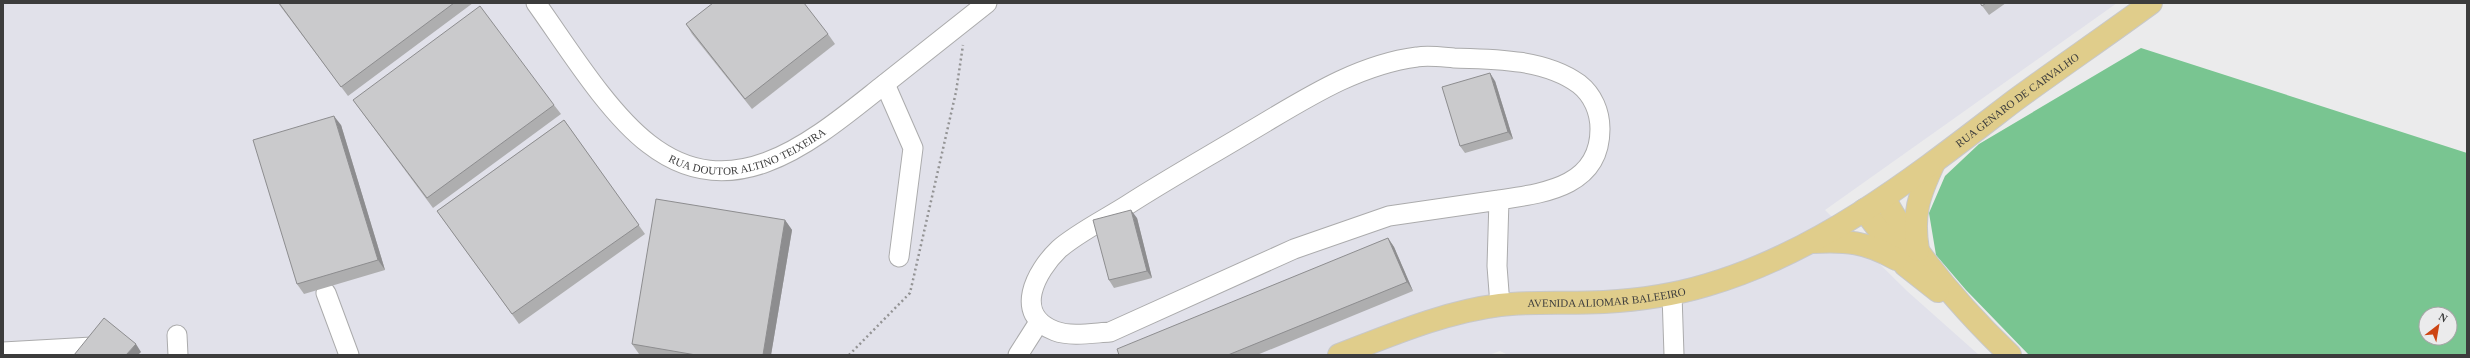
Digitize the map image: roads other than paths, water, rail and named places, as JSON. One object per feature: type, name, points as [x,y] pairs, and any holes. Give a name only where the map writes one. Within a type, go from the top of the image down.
[{"type":"main road","name":"RUA GENARO DE CARVALHO","points":[[1884,198],[2151,3]]},
{"type":"main road","points":[[1912,258],[1915,214],[1923,185],[1934,162]]},
{"type":"main road","points":[[1884,198],[1912,258]]},
{"type":"main road","name":"AVENIDA ALIOMAR BALEEIRO","points":[[1339,355],[1426,322],[1464,311],[1500,305],[1607,302],[1672,294],[1733,277],[1809,242],[1884,198]]},
{"type":"main road","points":[[1864,210],[2010,355]]},
{"type":"main road","points":[[1809,242],[1835,241],[1865,244],[1912,258]]},
{"type":"street","name":"RUA DOUTOR ALTINO TEIXEIRA","points":[[536,3],[624,121],[649,144],[680,163],[712,171],[745,168],[778,159],[815,139],[987,3]]},
{"type":"street","points":[[1418,56],[1481,59],[1524,63],[1559,73],[1580,85],[1594,102],[1600,118],[1600,143],[1592,164],[1578,178],[1544,193],[1499,200],[1388,216],[1294,249],[1110,332],[1082,334],[1056,332],[1039,322],[1030,308],[1031,292],[1042,270],[1060,249],[1153,189],[1286,110],[1367,67],[1418,56]]},
{"type":"street","points":[[885,84],[913,148],[899,257]]},
{"type":"street","points":[[1499,200],[1497,266],[1500,305]]},
{"type":"street","points":[[326,293],[349,355]]},
{"type":"street","points":[[1672,294],[1674,355]]},
{"type":"street","points":[[1018,355],[1039,322]]},
{"type":"street","points":[[177,334],[178,355]]},
{"type":"street","points":[[3,352],[92,347]]}]
